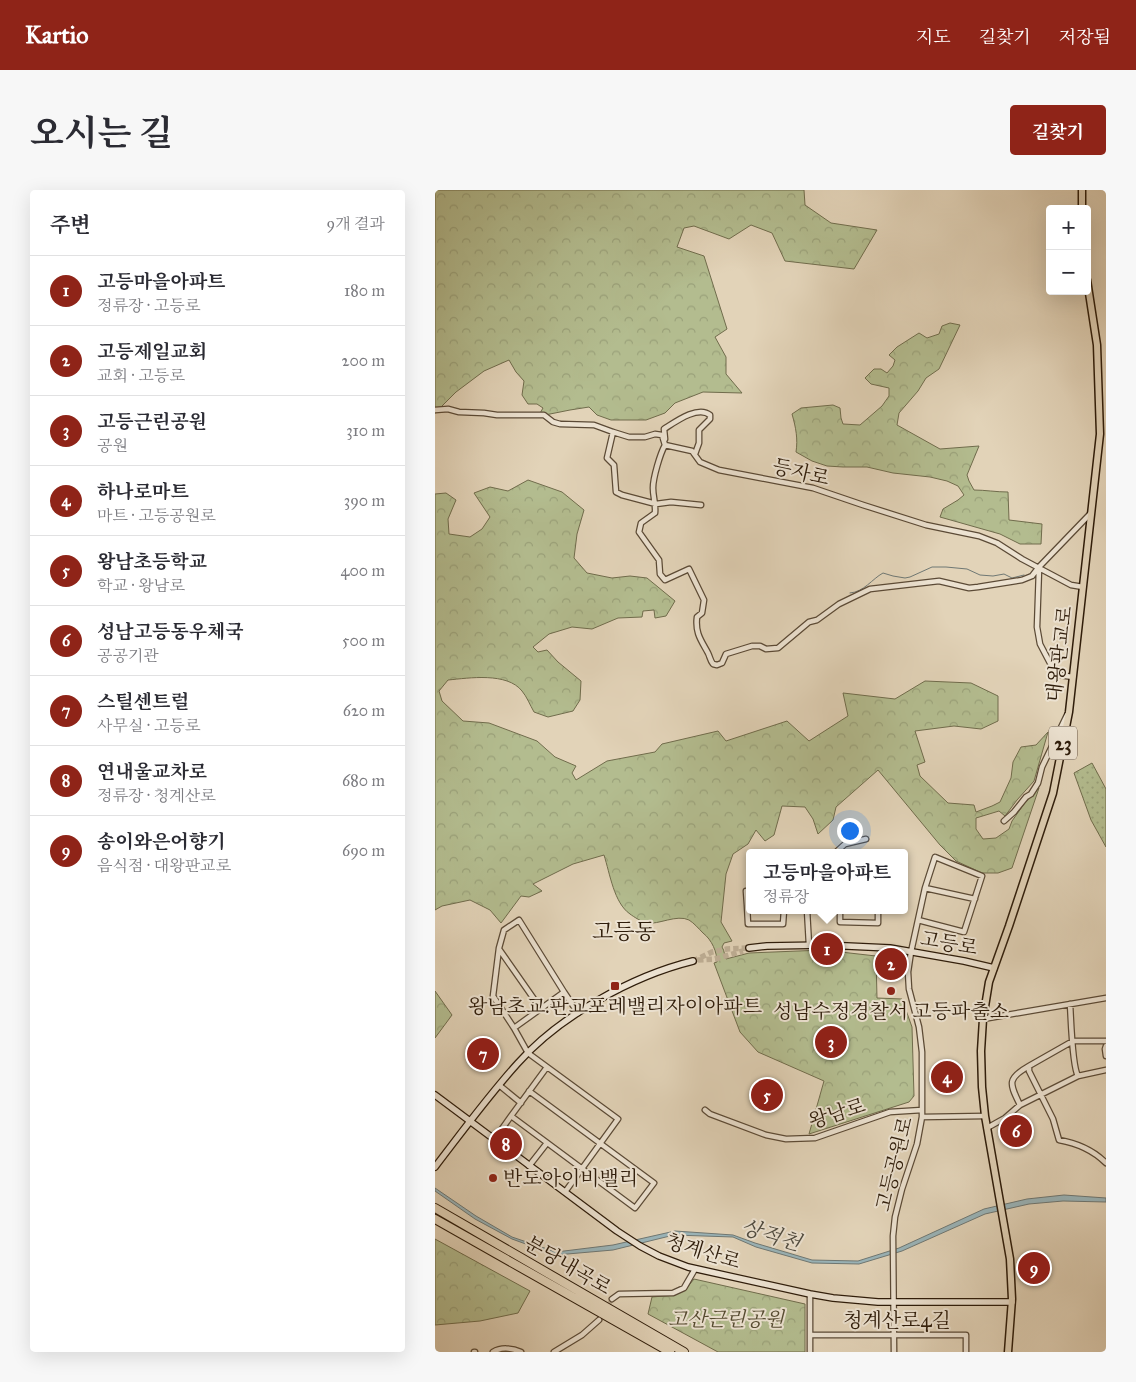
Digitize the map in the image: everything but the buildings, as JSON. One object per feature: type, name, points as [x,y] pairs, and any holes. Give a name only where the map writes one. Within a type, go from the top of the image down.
[{"type":"highway","name":"분당내곡로","points":[[435,1208],[684,1352]]},
{"type":"highway","name":"분당내곡로","points":[[435,1219],[670,1352]]},
{"type":"main road","points":[[1082,190],[1082,205]]},
{"type":"main road","name":"대왕판교로","points":[[1012,1302],[1010,1259],[985,1116],[982,1086],[983,1019],[989,982],[1053,793],[1069,712],[1099,425],[1097,345],[1089,295]]},
{"type":"main road","name":"고등로","points":[[749,948],[809,945],[889,948],[994,968]]},
{"type":"main road","points":[[435,1167],[519,1061],[552,1031],[613,991],[649,974],[693,961]]},
{"type":"main road","name":"청계산로","points":[[435,1095],[617,1231],[659,1256],[695,1269],[833,1298],[894,1302],[1012,1302]]},
{"type":"main road","name":"23","points":[[1008,1352],[1012,1302]]},
{"type":"street","name":"등자로","points":[[435,410],[447,409],[459,412],[497,415],[544,416],[560,424],[594,424],[613,432],[635,437],[655,434],[662,435],[665,445],[692,451],[700,462],[719,470],[813,488],[926,525],[979,536],[997,543],[1022,559],[1071,585],[1083,587]]},
{"type":"street","points":[[695,454],[699,443],[699,430],[710,419],[710,415],[707,412],[695,412],[664,429],[665,445],[653,486],[656,504],[655,513],[641,523],[639,532],[659,560],[660,574],[665,580],[689,569],[705,600],[702,613],[697,617],[696,624],[709,659],[713,664],[717,665],[722,663],[726,654],[742,648],[759,646],[766,649],[778,648],[809,622],[817,620],[839,604],[870,589],[939,580],[969,588],[1021,580],[1032,576],[1091,513]]},
{"type":"street","points":[[613,432],[607,458],[615,465],[616,492],[656,504],[671,502],[701,505]]},
{"type":"street","points":[[1039,568],[1037,627],[1041,644],[1051,665],[1059,675],[1073,678]]},
{"type":"street","points":[[1003,821],[1031,794],[1038,783],[1042,766],[1069,712]]},
{"type":"street","points":[[839,849],[845,844],[866,838]]},
{"type":"street","name":"고등공원로","points":[[894,1302],[893,1236],[895,1217],[917,1144],[922,1117],[922,1052],[919,1027],[909,989],[908,972],[925,888],[935,857],[982,876],[975,900]]},
{"type":"street","points":[[918,920],[964,932],[975,900],[925,888]]},
{"type":"street","points":[[748,914],[748,924],[783,924],[784,914]]},
{"type":"street","points":[[807,914],[809,945]]},
{"type":"street","points":[[840,914],[840,922],[878,923],[878,914]]},
{"type":"street","points":[[565,1192],[618,1119],[528,1053],[493,996],[499,948],[504,930],[519,920],[579,1013]]},
{"type":"street","points":[[499,948],[541,1009]]},
{"type":"street","points":[[514,1028],[564,992]]},
{"type":"street","points":[[983,1019],[1106,998]]},
{"type":"street","points":[[1070,1004],[1075,1068],[1078,1076]]},
{"type":"street","points":[[1020,1105],[1011,1084],[1014,1076],[1073,1041],[1106,1041]]},
{"type":"street","points":[[1106,1046],[1106,1056]]},
{"type":"street","points":[[1029,1066],[1029,1071],[1042,1094],[1056,1126],[1059,1140],[1072,1142],[1087,1149],[1100,1156],[1106,1163]]},
{"type":"street","points":[[494,1140],[547,1067]]},
{"type":"street","points":[[987,1128],[1005,1118],[1020,1105],[1078,1076],[1106,1070]]},
{"type":"street","points":[[499,1085],[521,1103]]},
{"type":"street","points":[[511,1116],[635,1208],[654,1183],[529,1091]]},
{"type":"street","name":"왕남로","points":[[705,1110],[709,1114],[766,1135],[786,1139],[815,1138],[890,1112],[922,1110]]},
{"type":"street","points":[[922,1117],[985,1116]]},
{"type":"street","points":[[529,1166],[547,1143]]},
{"type":"street","points":[[612,1299],[619,1294],[673,1293],[684,1288],[695,1269]]},
{"type":"street","points":[[810,1294],[810,1352]]},
{"type":"street","points":[[894,1302],[894,1352]]},
{"type":"street","points":[[554,1352],[582,1335],[599,1320]]},
{"type":"street","name":"청계산로4길","points":[[810,1335],[966,1335],[965,1352]]},
{"type":"street","points":[[493,1352],[495,1350],[512,1348],[521,1352]]},
{"type":"green space","points":[[435,190],[804,190],[805,205],[831,223],[877,230],[854,269],[785,261],[772,233],[751,225],[729,239],[694,226],[684,228],[677,247],[704,256],[727,329],[715,337],[726,357],[726,374],[742,393],[703,392],[675,403],[665,413],[646,420],[611,420],[597,415],[589,407],[539,415],[543,408],[537,404],[528,404],[522,395],[524,381],[509,360],[484,371],[456,392],[442,406],[442,411],[435,413]]},
{"type":"green space","points":[[950,323],[960,325],[939,369],[926,378],[918,391],[899,413],[897,425],[940,449],[979,446],[967,475],[974,490],[1008,492],[1009,520],[1042,524],[1041,544],[1020,544],[1000,534],[940,517],[943,509],[964,495],[958,486],[947,481],[867,467],[827,466],[812,461],[796,452],[796,433],[792,414],[801,408],[833,405],[840,408],[843,424],[860,425],[882,406],[889,396],[889,388],[871,384],[865,378],[874,369],[881,369],[887,373],[895,360],[889,355],[897,347],[919,333],[927,338],[939,334],[942,326]]},
{"type":"green space","points":[[528,480],[562,492],[584,510],[577,534],[574,558],[587,573],[612,578],[630,576],[647,578],[675,601],[666,616],[655,618],[654,610],[643,611],[642,617],[618,618],[592,629],[572,627],[549,634],[533,647],[538,652],[547,650],[581,681],[580,700],[573,711],[548,717],[534,712],[522,691],[507,681],[498,679],[448,680],[439,691],[442,701],[463,721],[489,723],[537,741],[555,757],[576,766],[572,773],[576,780],[607,761],[655,752],[662,744],[718,731],[726,741],[787,721],[809,741],[848,716],[843,693],[895,699],[925,681],[971,683],[998,696],[998,721],[981,729],[954,726],[915,731],[925,762],[917,765],[920,776],[948,803],[974,805],[976,812],[1000,802],[1011,778],[1013,762],[1021,747],[1036,745],[1048,732],[1034,781],[1005,816],[999,811],[976,818],[976,829],[983,839],[996,838],[1009,829],[1012,821],[1024,804],[1039,788],[1012,868],[998,873],[982,873],[956,861],[940,845],[878,770],[836,807],[833,820],[818,834],[813,819],[805,807],[782,806],[774,835],[765,841],[756,830],[748,844],[733,854],[726,874],[721,922],[732,941],[724,943],[722,947],[726,959],[749,953],[823,950],[876,956],[877,998],[902,999],[912,1027],[914,1096],[909,1102],[809,1134],[824,1081],[758,1052],[740,1032],[714,963],[717,962],[716,954],[709,939],[695,924],[684,918],[647,923],[640,921],[630,914],[616,896],[604,855],[573,864],[533,884],[542,891],[529,897],[521,896],[501,923],[490,910],[470,900],[442,906],[435,910],[435,494],[446,493],[456,500],[448,519],[449,534],[470,537],[482,529],[490,517],[474,493],[490,487],[508,491]]},
{"type":"green space","points":[[1092,763],[1106,789],[1106,847],[1091,820],[1074,773]]},
{"type":"green space","points":[[435,991],[452,1015],[435,1038]]},
{"type":"green space","points":[[435,1239],[530,1291],[518,1313],[480,1321],[435,1325]]},
{"type":"green space","name":"고산근린공원","points":[[694,1279],[805,1304],[805,1352],[718,1352],[648,1314],[652,1297],[675,1295],[685,1290]]},
{"type":"water","points":[[435,1188],[476,1216],[512,1237],[556,1252],[613,1245],[675,1231],[733,1235],[812,1260],[858,1261],[899,1248],[984,1209],[1027,1199],[1064,1195],[1106,1198],[1106,1202],[1063,1201],[1029,1204],[985,1214],[902,1251],[859,1264],[812,1263],[756,1247],[733,1237],[674,1235],[613,1250],[556,1255],[512,1239],[475,1219],[435,1191]]},
{"type":"waterway","points":[[850,593],[864,588],[883,573],[905,578],[932,567],[967,569],[980,575],[993,576],[1004,574],[1012,578],[1024,575]]},
{"type":"tunnel","points":[[693,961],[712,952],[749,948]]},
{"type":"tunnel","points":[[698,960],[715,959],[743,951]]},
{"type":"tunnel","points":[[599,1320],[612,1299]]},
{"type":"place","name":"고등마을아파트","points":[[827,949]]},
{"type":"place","name":"고등제일교회","points":[[891,964]]},
{"type":"place","name":"왕남초교.판교포레밸리자이아파트","points":[[615,986]]},
{"type":"place","name":"성남수정경찰서 고등파출소","points":[[891,991]]},
{"type":"place","name":"고등근린공원","points":[[831,1042]]},
{"type":"place","name":"스틸센트럴","points":[[483,1054]]},
{"type":"place","name":"하나로마트","points":[[947,1077]]},
{"type":"place","name":"왕남초등학교","points":[[767,1095]]},
{"type":"place","name":"성남고등동우체국","points":[[1016,1131]]},
{"type":"place","name":"연내울교차로","points":[[506,1144]]},
{"type":"place","name":"반도아이비밸리","points":[[493,1178]]},
{"type":"place","name":"송이와은어향기","points":[[1034,1268]]},
{"type":"district","name":"고등동","points":[[624,931]]},
{"type":"water label","name":"상적천","points":[[771,1235]]}]
